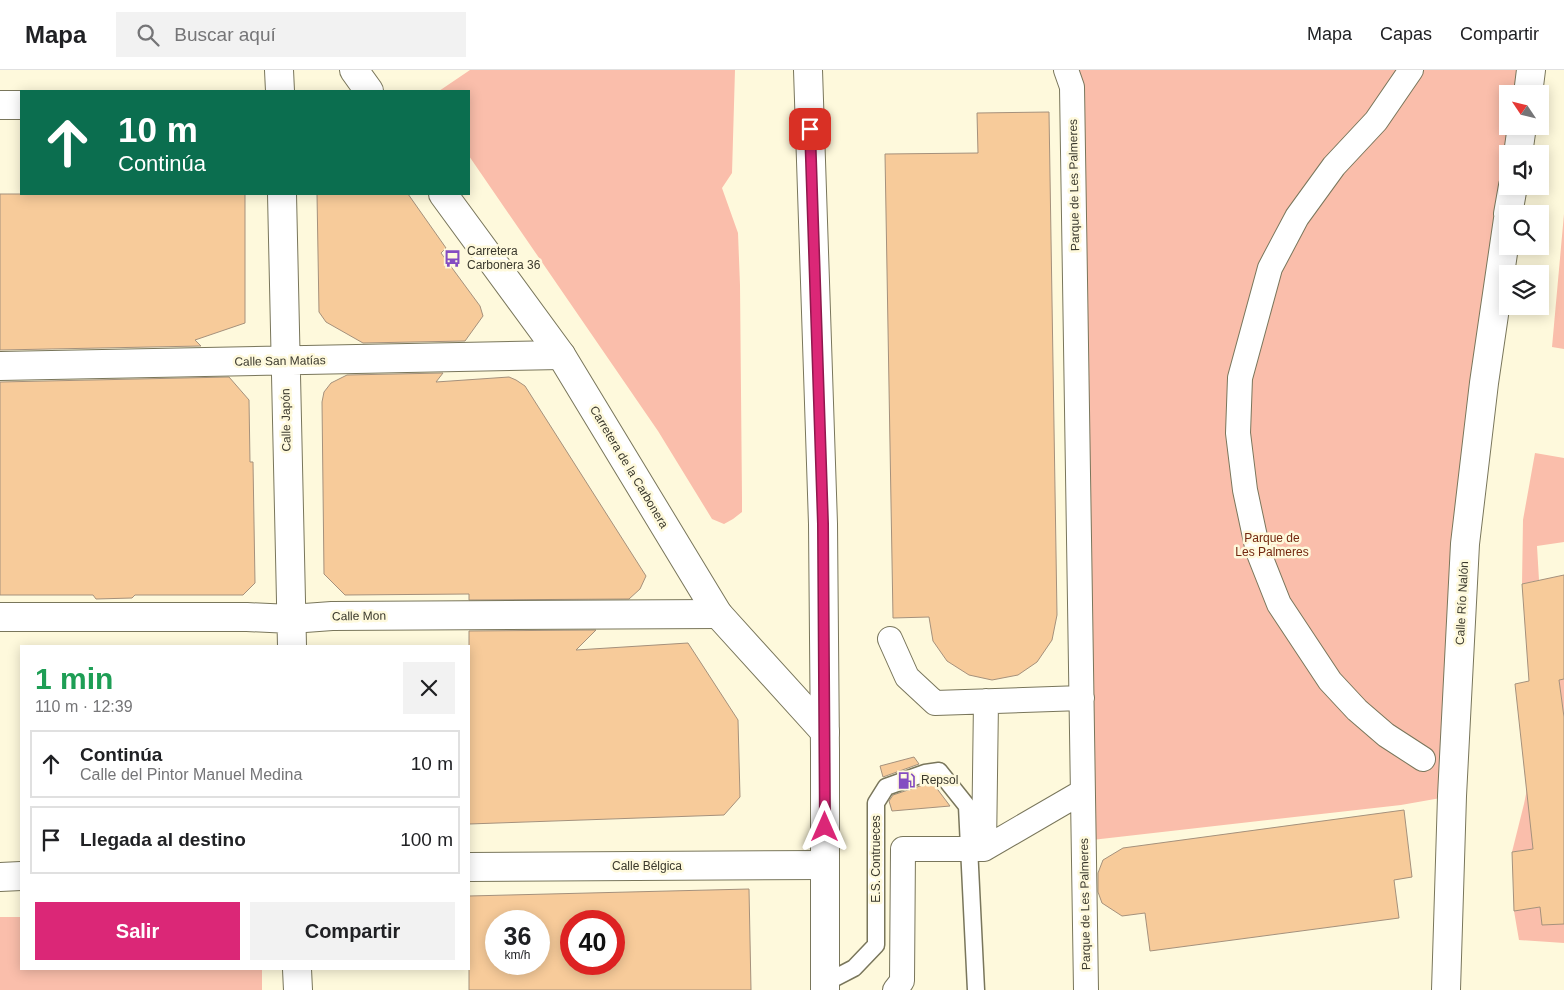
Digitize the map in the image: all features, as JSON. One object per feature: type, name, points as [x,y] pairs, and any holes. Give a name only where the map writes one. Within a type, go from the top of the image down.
[{"type":"street","points":[[279,70],[280,90]]},
{"type":"street","points":[[354,70],[368,90]]},
{"type":"street","points":[[808,70],[823,524],[825,987]]},
{"type":"street","name":"Parque de Les Palmeres","points":[[1066,70],[1072,87],[1086,990]]},
{"type":"street","points":[[1411,70],[1376,121],[1334,166],[1297,217],[1270,268],[1240,378],[1238,433],[1245,490],[1258,551],[1279,604],[1330,681],[1357,710],[1386,735],[1423,759]]},
{"type":"street","points":[[1529,85],[1531,70]]},
{"type":"street","points":[[0,105],[20,105]]},
{"type":"street","name":"Calle Japón","points":[[282,195],[284,361],[292,645]]},
{"type":"street","name":"Carretera de la Carbonera","points":[[444,195],[561,355],[718,614],[825,742]]},
{"type":"street","name":"Calle Río Nalón","points":[[1446,990],[1452,796],[1465,544],[1484,383],[1503,255]]},
{"type":"street","name":"Calle San Matías","points":[[0,366],[561,355]]},
{"type":"street","name":"Calle Mon","points":[[0,617],[247,617],[291,619],[342,616],[718,614]]},
{"type":"street","points":[[890,639],[907,677],[934,704],[1082,698]]},
{"type":"street","points":[[976,849],[986,701]]},
{"type":"street","points":[[895,990],[902,981],[903,849],[976,849],[1082,792]]},
{"type":"street","name":"Calle Bélgica","points":[[470,868],[825,865]]},
{"type":"street","points":[[0,877],[20,876]]},
{"type":"street","points":[[297,970],[298,990]]},
{"type":"lane","name":"E.S. Contrueces","points":[[825,987],[854,968],[876,946],[876,803],[886,786],[925,773],[939,771],[967,806],[976,849],[976,990]]},
{"type":"green space","points":[[470,70],[735,70],[732,173],[722,188],[738,233],[740,285],[742,512],[733,519],[724,524],[712,519],[658,431],[470,157],[470,90],[440,90]]},
{"type":"green space","name":"Parque de Les Palmeres","points":[[1066,70],[1531,70],[1529,85],[1499,85],[1499,135],[1518,135],[1512,145],[1499,145],[1499,195],[1507,195],[1506,205],[1499,205],[1499,255],[1502,255],[1501,265],[1499,265],[1499,284],[1452,796],[1401,805],[1083,841]]},
{"type":"green space","points":[[1564,214],[1564,349],[1552,347]]},
{"type":"green space","points":[[1535,453],[1564,458],[1564,542],[1537,546],[1539,580],[1522,584],[1523,520]]},
{"type":"green space","points":[[1564,679],[1564,717],[1559,680]]},
{"type":"green space","points":[[1527,789],[1564,844],[1512,852]]},
{"type":"green space","points":[[1564,903],[1564,943],[1519,940],[1514,911]]},
{"type":"green space","points":[[0,917],[20,917],[20,970],[262,970],[262,990],[0,990]]},
{"type":"building","points":[[1049,112],[1057,615],[1052,640],[1037,662],[1018,675],[992,680],[969,675],[947,661],[933,641],[929,617],[893,618],[885,154],[978,153],[977,113]]},
{"type":"building","points":[[0,194],[245,195],[245,323],[195,340],[201,346],[0,350]]},
{"type":"building","points":[[317,195],[409,195],[446,248],[441,253],[480,306],[483,316],[465,341],[363,343],[326,322],[319,312]]},
{"type":"building","points":[[443,373],[436,382],[509,377],[525,386],[646,576],[640,589],[629,599],[469,600],[469,594],[345,595],[324,574],[322,402],[324,392],[331,383],[347,375]]},
{"type":"building","points":[[229,377],[249,400],[250,462],[253,462],[255,583],[243,595],[135,595],[132,598],[96,599],[93,595],[0,595],[0,382]]},
{"type":"building","points":[[1564,575],[1564,679],[1559,680],[1564,717],[1564,924],[1542,925],[1540,907],[1514,911],[1512,852],[1533,849],[1515,684],[1529,681],[1522,584]]},
{"type":"building","points":[[596,630],[576,650],[688,643],[738,720],[740,797],[724,815],[470,824],[469,631]]},
{"type":"building","points":[[914,757],[919,764],[883,777],[880,766]]},
{"type":"building","points":[[932,782],[950,806],[892,811],[889,801],[893,795]]},
{"type":"building","points":[[1404,810],[1412,877],[1394,880],[1399,918],[1150,951],[1145,913],[1122,916],[1102,903],[1098,892],[1098,873],[1103,860],[1123,848]]},
{"type":"building","points":[[749,889],[751,990],[469,990],[470,896]]},
{"type":"place","name":"Carretera Carbonera 36","points":[[453,258]]},
{"type":"place","name":"Repsol","points":[[907,780]]},
{"type":"route","points":[[810,129],[823,524],[825,827]]}]
